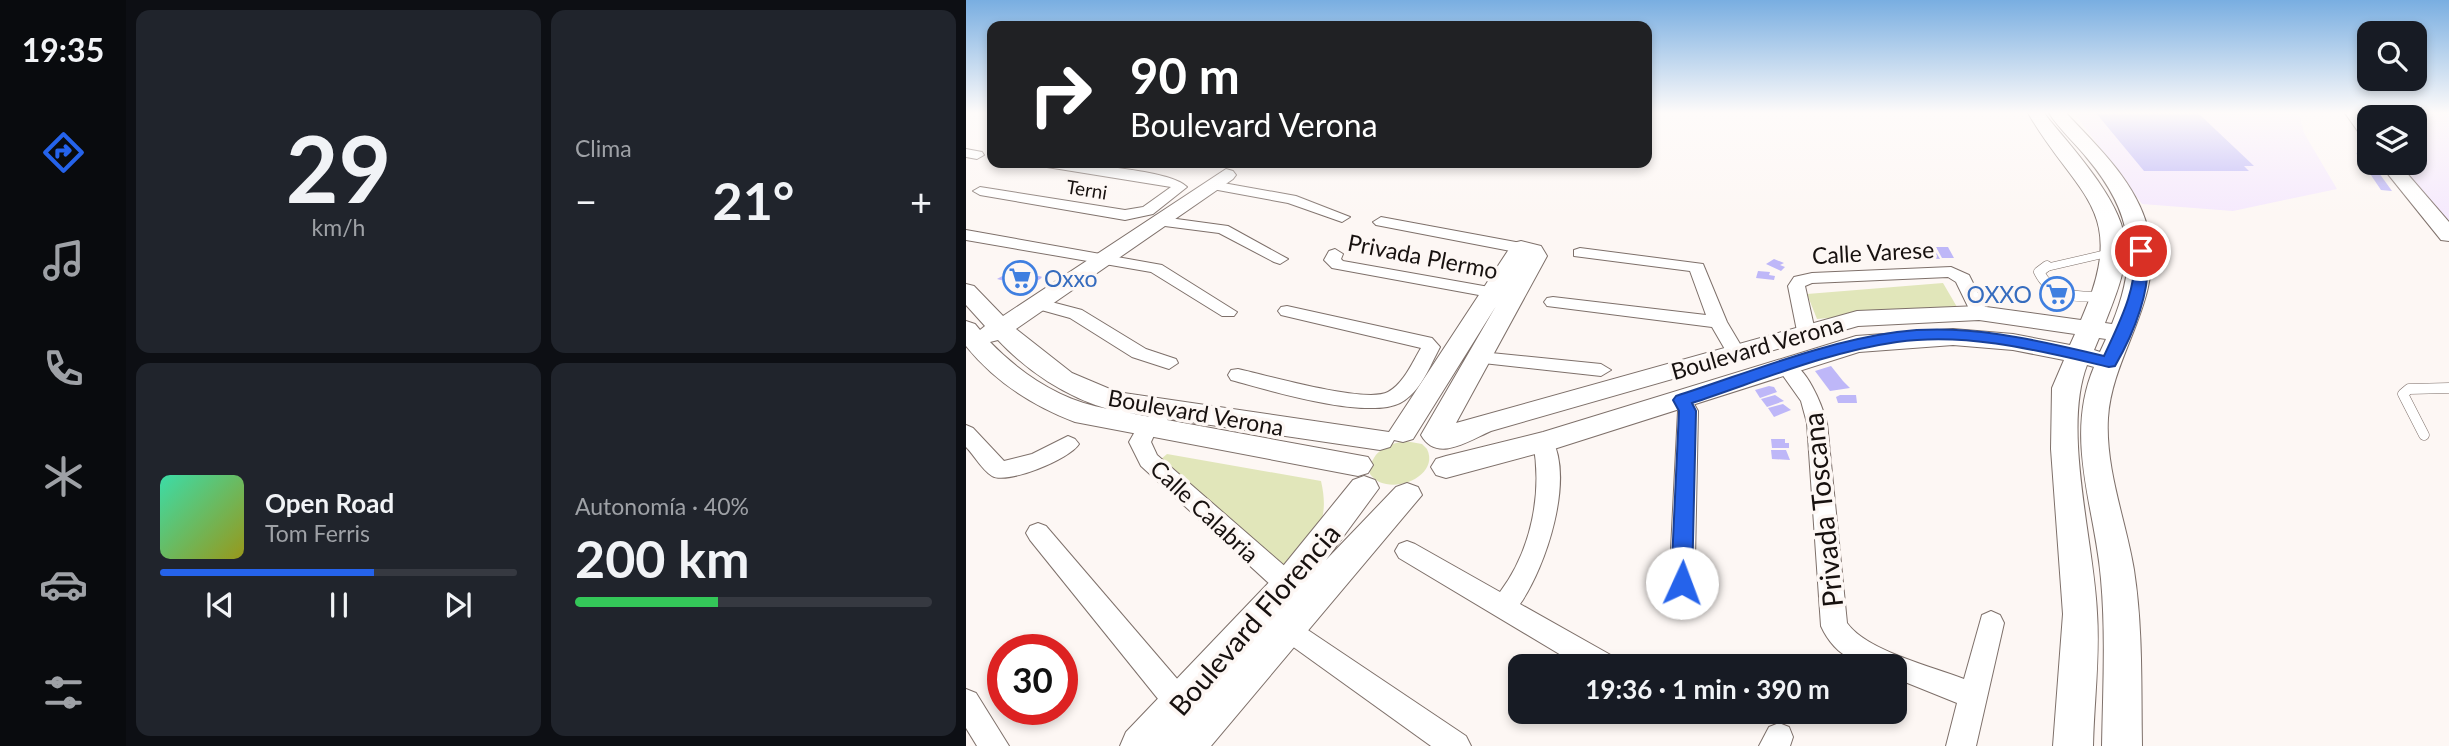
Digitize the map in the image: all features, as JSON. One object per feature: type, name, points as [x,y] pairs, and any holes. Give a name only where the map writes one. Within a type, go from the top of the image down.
[{"type":"street","points":[[2064,148],[2098,198],[2111,227],[2113,252],[2104,297],[2099,344],[2101,378],[2094,422],[2119,577],[2122,746]]},
{"type":"street","points":[[2073,746],[2080,614],[2063,415],[2065,388],[2099,344],[2143,269],[2139,233],[2131,209],[2112,179],[2086,148]]},
{"type":"street","points":[[1078,168],[1179,184],[1171,209]]},
{"type":"street","points":[[2398,175],[2449,235]]},
{"type":"street","points":[[969,339],[1003,327],[1040,304],[1171,209],[1219,180],[1292,199],[1342,217]]},
{"type":"street","name":"Terni","points":[[980,191],[1125,215],[1171,209]]},
{"type":"street","points":[[1171,209],[1223,229],[1280,259]]},
{"type":"street","points":[[1287,311],[1425,342],[1431,347],[1438,381],[1441,447],[1423,489],[1407,495],[1375,495],[1361,477],[1363,456],[1391,436],[1438,381],[1536,256],[1533,251],[1521,248],[1381,222]]},
{"type":"street","points":[[966,236],[1156,268],[1228,312]]},
{"type":"street","points":[[1580,253],[1697,267],[1718,322],[1737,354]]},
{"type":"street","name":"Privada Plermo","points":[[1335,254],[1332,260],[1338,265],[1504,295]]},
{"type":"street","name":"Calle Varese","points":[[1806,331],[1796,286],[1800,281],[1812,278],[1951,272],[1963,279],[1979,313]]},
{"type":"street","name":"Boulevard Verona","points":[[966,291],[1003,327],[1019,347],[1063,379],[1157,418],[1361,477]]},
{"type":"street","points":[[1481,358],[1504,295]]},
{"type":"street","points":[[1553,302],[1718,322]]},
{"type":"street","points":[[1040,304],[1083,317],[1139,353],[1169,363]]},
{"type":"street","name":"Boulevard Verona","points":[[1441,447],[1506,418],[1737,354],[1806,331],[1886,316],[1979,313],[2099,344]]},
{"type":"street","name":"Boulevard Verona","points":[[1441,447],[1544,443],[1856,344],[1935,335],[2099,344]]},
{"type":"street","name":"Boulevard Verona","points":[[969,339],[1020,383],[1056,404],[1106,422],[1157,418],[1391,436]]},
{"type":"street","points":[[1238,375],[1347,399],[1380,403],[1438,381],[1481,358],[1601,370]]},
{"type":"street","name":"Privada Toscana","points":[[1787,367],[1811,400],[1817,423],[1834,626],[1843,639],[1858,650],[1975,697]]},
{"type":"street","points":[[1438,381],[1469,413],[1484,418],[1506,418]]},
{"type":"street","points":[[1681,608],[1688,411],[1682,400]]},
{"type":"street","name":"Calle Calabria","points":[[1157,418],[1140,442],[1149,460],[1299,593]]},
{"type":"street","points":[[966,433],[999,470],[1038,461],[1068,444]]},
{"type":"street","points":[[1391,436],[1441,447]]},
{"type":"street","points":[[1503,608],[1527,574],[1536,550],[1545,500],[1544,443]]},
{"type":"street","name":"Boulevard Florencia","points":[[1189,745],[1287,628],[1299,593],[1361,477]]},
{"type":"street","name":"Boulevard Florencia","points":[[1140,746],[1299,593],[1407,495]]},
{"type":"street","points":[[1038,533],[1181,705]]},
{"type":"street","points":[[1407,551],[1583,654]]},
{"type":"street","points":[[1961,746],[1991,623]]},
{"type":"street","points":[[1287,628],[1456,746]]},
{"type":"street","points":[[966,703],[994,746]]},
{"type":"lane","points":[[2104,297],[2058,294],[2045,285],[2039,272],[2043,267],[2113,252]]},
{"type":"lane","points":[[2424,435],[2404,401],[2403,394],[2409,389],[2449,388]]},
{"type":"shaded area","points":[[2100,148],[2313,148],[2337,189],[2233,211],[2142,204]]},
{"type":"shaded area","points":[[2427,148],[2449,148],[2449,223],[2408,175],[2427,175]]},
{"type":"green space","points":[[1943,283],[1957,307],[1817,319],[1807,294]]},
{"type":"green space","points":[[1405,441],[1422,444],[1427,449],[1429,459],[1426,469],[1410,481],[1399,484],[1378,481],[1370,474],[1370,467],[1376,455],[1392,444]]},
{"type":"green space","points":[[1167,454],[1321,481],[1324,497],[1321,522],[1310,542],[1282,574],[1154,465]]},
{"type":"building","points":[[2125,148],[2235,148],[2254,166],[2244,166],[2249,171],[2144,171]]},
{"type":"building","points":[[2371,175],[2380,175],[2392,191],[2381,190]]},
{"type":"building","points":[[1933,247],[1940,259],[1927,258],[1922,248]]},
{"type":"building","points":[[1936,247],[1948,247],[1954,258],[1942,258]]},
{"type":"building","points":[[1906,248],[1911,261],[1899,260],[1897,256],[1900,256],[1894,249]]},
{"type":"building","points":[[1774,259],[1784,263],[1780,265],[1785,267],[1781,271],[1766,264]]},
{"type":"building","name":"Oxxo","points":[[1013,270],[1043,277],[1028,287],[997,279]]},
{"type":"building","points":[[1758,271],[1770,272],[1769,275],[1775,276],[1774,280],[1756,278]]},
{"type":"building","points":[[1831,366],[1850,388],[1830,391],[1815,371]]},
{"type":"building","points":[[1774,387],[1777,392],[1760,398],[1755,390]]},
{"type":"building","points":[[1775,395],[1784,401],[1767,407],[1761,399]]},
{"type":"building","points":[[1856,395],[1857,403],[1838,403],[1836,397]]},
{"type":"building","points":[[1783,404],[1791,410],[1774,417],[1768,408]]},
{"type":"building","points":[[1771,439],[1785,439],[1789,448],[1772,448]]},
{"type":"building","points":[[1771,450],[1786,450],[1790,460],[1772,459]]},
{"type":"place","name":"Oxxo","points":[[1020,278]]},
{"type":"place","name":"OXXO","points":[[2057,294]]},
{"type":"route","points":[[1682,583],[1688,411],[1682,400],[1856,344],[1900,337],[1935,335],[2015,340],[2109,362],[2130,315],[2143,269],[2141,251]]}]
